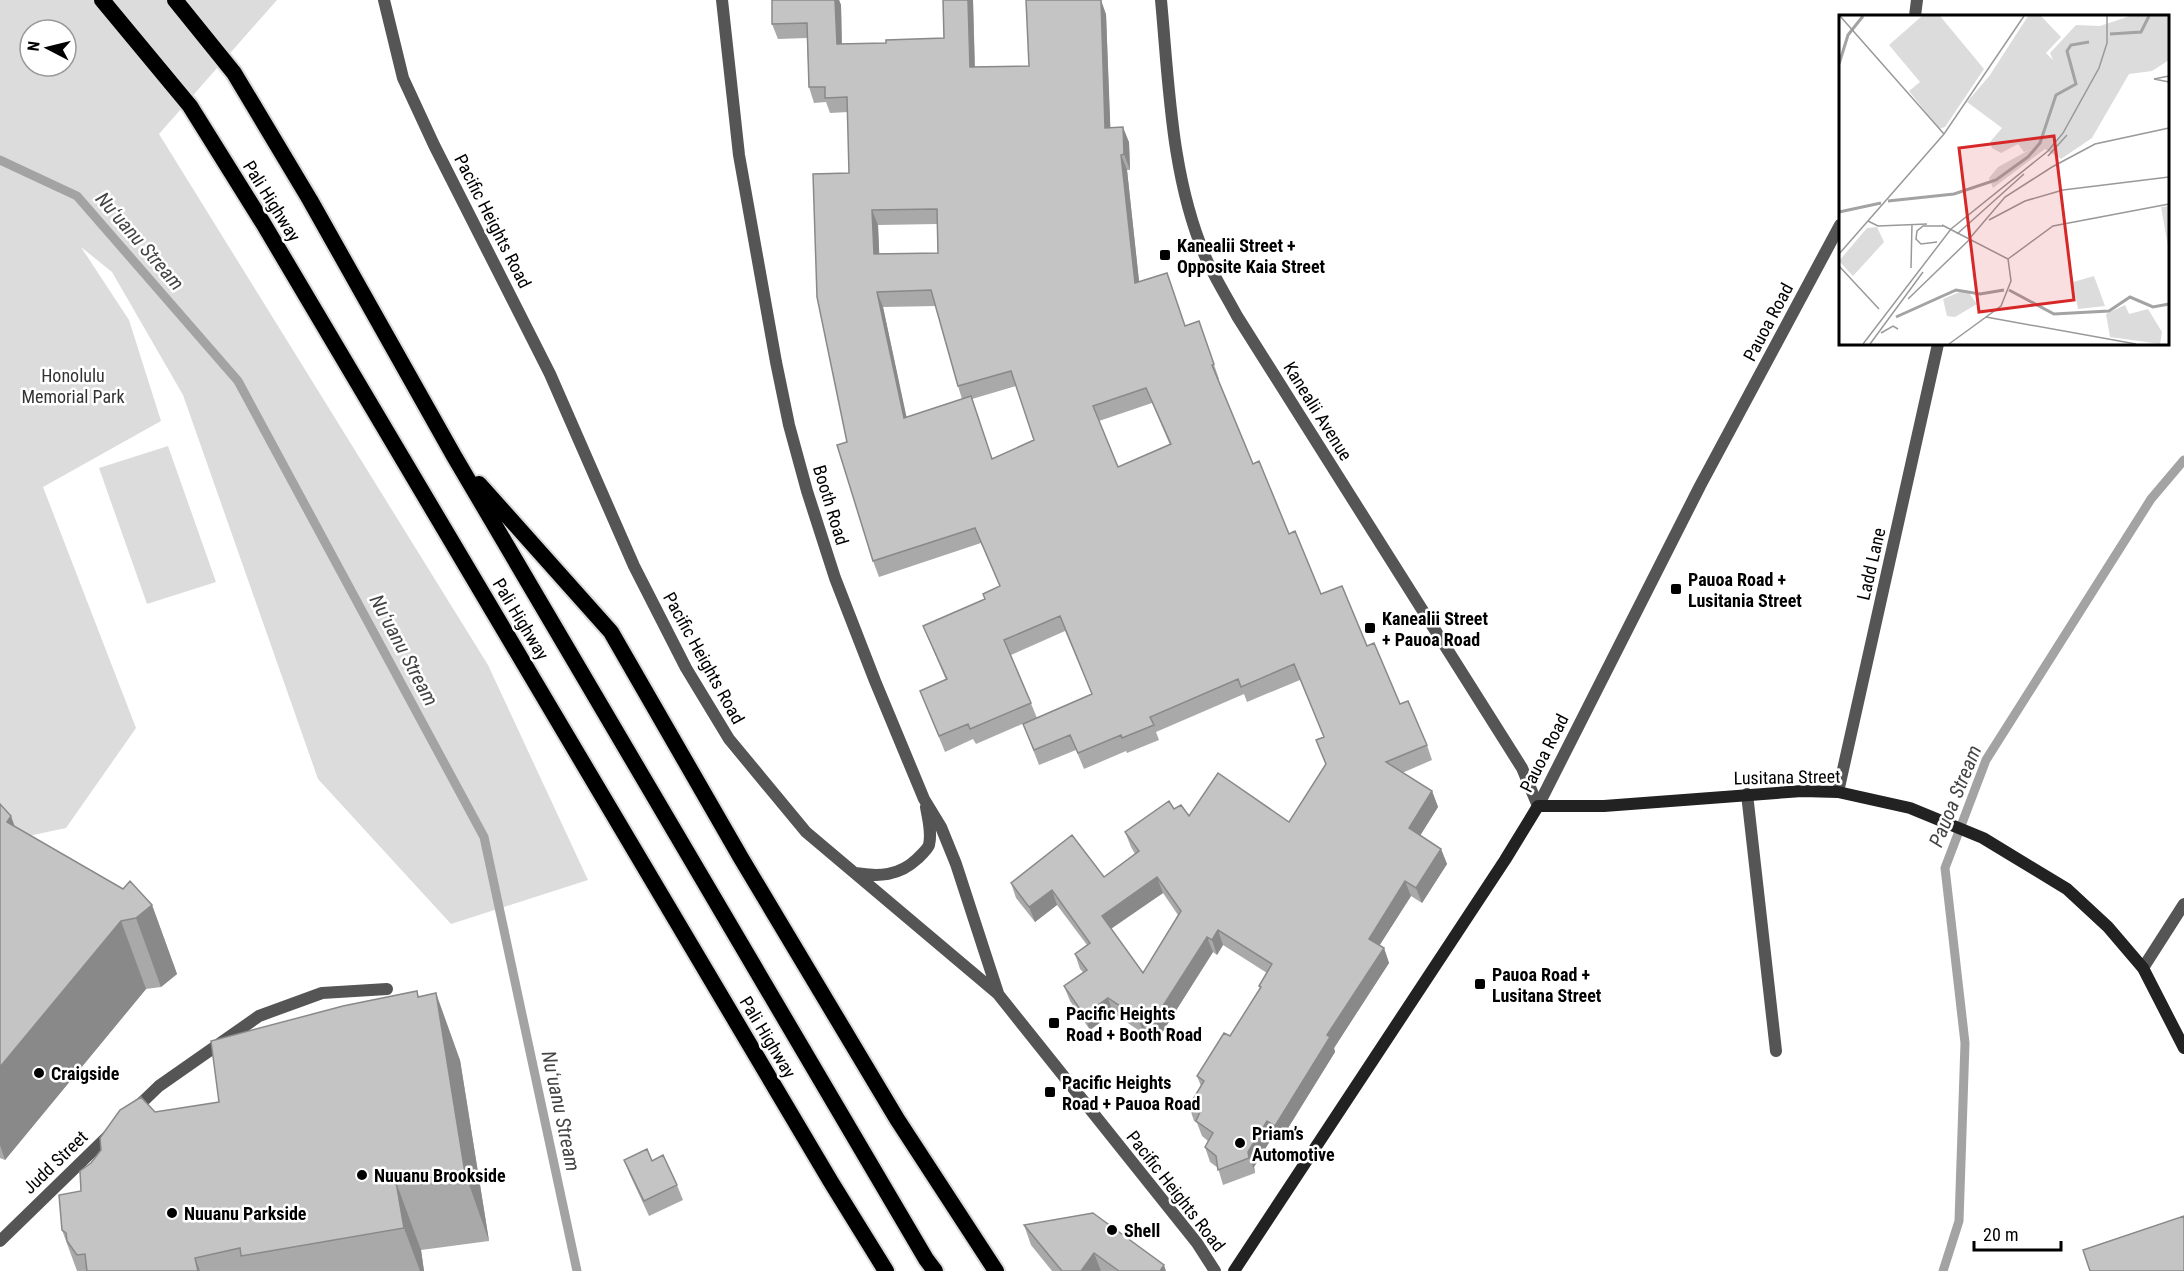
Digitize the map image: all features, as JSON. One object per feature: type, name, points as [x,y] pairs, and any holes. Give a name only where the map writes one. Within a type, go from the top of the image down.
[{"type":"highway","name":"Pali Highway","points":[[102,0],[190,106],[257,213],[825,1172],[886,1271]]},
{"type":"highway","name":"Pali Highway","points":[[175,0],[234,73],[310,200],[454,456],[926,1260],[935,1271]]},
{"type":"highway","points":[[454,456],[611,632],[741,858],[891,1109],[996,1271]]},
{"type":"main road","name":"Lusitana Street","points":[[1538,806],[1604,806],[1803,791],[1838,792],[1910,808],[1983,838],[2067,889],[2108,927],[2143,968],[2184,1048]]},
{"type":"main road","name":"Pauoa Road","points":[[1234,1271],[1538,806]]},
{"type":"street","name":"Pacific Heights Road","points":[[384,0],[404,78],[434,145],[550,374],[634,566],[686,668],[729,739],[806,832],[998,994],[1197,1243],[1215,1271]]},
{"type":"street","name":"Booth Road","points":[[722,0],[740,155],[776,362],[789,425],[807,491],[835,578],[924,799],[941,827],[956,864],[998,994]]},
{"type":"street","name":"Kanealii Avenue","points":[[1161,0],[1177,157],[1188,206],[1205,256],[1237,316],[1522,768],[1538,806]]},
{"type":"street","points":[[1915,15],[1917,0]]},
{"type":"street","name":"Pauoa Road","points":[[1538,806],[1700,486],[1839,227]]},
{"type":"street","name":"Ladd Lane","points":[[1838,792],[1938,345]]},
{"type":"street","points":[[1747,794],[1776,1051]]},
{"type":"street","points":[[854,873],[882,876],[896,873],[909,867],[928,848],[930,832],[924,799]]},
{"type":"street","points":[[2143,968],[2184,904]]},
{"type":"street","name":"Judd Street","points":[[0,1241],[159,1086],[258,1016],[322,993],[387,989]]},
{"type":"green space","name":"Honolulu Memorial Park","points":[[0,0],[277,0],[159,134],[488,665],[588,880],[451,924],[318,779],[183,395],[112,272],[81,247],[129,320],[161,421],[43,487],[136,728],[66,828],[0,842]]},
{"type":"green space","points":[[168,446],[216,582],[147,604],[99,468]]},
{"type":"building","points":[[772,0],[835,0],[837,44],[944,38],[943,0],[968,0],[970,67],[1029,66],[1026,0],[1101,0],[1105,128],[1123,127],[1124,154],[1121,155],[1135,283],[1167,273],[1185,326],[1199,321],[1214,364],[1212,365],[1253,464],[1259,461],[1289,534],[1295,531],[1321,594],[1342,586],[1367,646],[1374,643],[1400,704],[1408,701],[1427,745],[1386,762],[1432,791],[1409,828],[1441,849],[1416,888],[1405,881],[1369,939],[1384,948],[1327,1035],[1330,1037],[1275,1126],[1267,1121],[1248,1152],[1249,1158],[1218,1170],[1216,1156],[1205,1147],[1213,1133],[1196,1121],[1200,1112],[1189,1106],[1204,1081],[1197,1076],[1224,1033],[1230,1036],[1261,987],[1259,986],[1272,964],[1218,930],[1212,940],[1207,937],[1152,1023],[1140,1016],[1138,1018],[1108,998],[1084,1015],[1064,986],[1087,970],[1075,954],[1090,943],[1052,890],[1029,907],[1011,883],[1072,835],[1104,877],[1139,851],[1125,832],[1169,801],[1174,809],[1181,805],[1189,816],[1218,773],[1289,822],[1326,764],[1316,740],[1324,737],[1294,664],[1241,687],[1238,679],[1150,717],[1154,725],[1122,738],[1121,735],[1078,753],[1070,735],[1034,750],[1023,724],[1092,694],[1060,616],[1004,640],[1031,703],[970,729],[968,724],[939,736],[920,691],[947,679],[923,626],[985,599],[983,594],[1000,586],[975,528],[873,561],[837,445],[847,442],[817,297],[813,174],[849,173],[847,97],[825,98],[825,87],[809,87],[807,23],[772,24]],"holes":[[[937,209],[938,253],[874,254],[872,210]],[[931,290],[958,386],[1011,371],[1034,440],[992,459],[971,396],[904,418],[877,292]],[[1146,388],[1171,444],[1118,467],[1093,406]],[[1157,877],[1181,911],[1143,973],[1102,916]]]},
{"type":"building","points":[[0,804],[11,816],[7,822],[123,889],[130,881],[152,905],[136,918],[121,921],[0,1067]]},
{"type":"building","points":[[417,991],[418,997],[436,993],[465,1173],[396,1182],[404,1228],[241,1256],[240,1248],[195,1258],[198,1271],[87,1271],[85,1254],[77,1255],[67,1241],[66,1233],[62,1230],[59,1195],[81,1191],[80,1171],[91,1163],[101,1150],[100,1138],[120,1110],[141,1097],[155,1112],[219,1102],[211,1041],[343,1006]]},
{"type":"building","points":[[647,1149],[652,1161],[663,1155],[677,1185],[644,1201],[624,1160]]},
{"type":"building","name":"Shell","points":[[1093,1213],[1164,1265],[1160,1271],[1119,1271],[1094,1253],[1081,1271],[1062,1271],[1024,1225]]},
{"type":"building","points":[[2184,1216],[2184,1271],[2090,1271],[2083,1250]]},
{"type":"waterway","name":"Nuʻuanu Stream","points":[[0,160],[77,196],[238,381],[484,837],[577,1271]]},
{"type":"waterway","name":"Pauoa Stream","points":[[1943,1271],[1959,1221],[1965,1043],[1945,868],[1986,760],[2151,499],[2184,460]]},
{"type":"place","name":"Kanealii Street + Opposite Kaia Street","points":[[1165,255]]},
{"type":"place","name":"Pauoa Road + Lusitania Street","points":[[1676,589]]},
{"type":"place","name":"Kanealii Street + Pauoa Road","points":[[1370,628]]},
{"type":"place","name":"Pauoa Road + Lusitana Street","points":[[1480,984]]},
{"type":"place","name":"Pacific Heights Road + Booth Road","points":[[1054,1023]]},
{"type":"place","name":"Craigside","points":[[39,1073]]},
{"type":"place","name":"Pacific Heights Road + Pauoa Road","points":[[1050,1092]]},
{"type":"place","name":"Priam’s Automotive","points":[[1240,1143]]},
{"type":"place","name":"Nuuanu Brookside","points":[[362,1175]]},
{"type":"place","name":"Nuuanu Parkside","points":[[172,1213]]},
{"type":"place","name":"Shell","points":[[1112,1230]]}]
